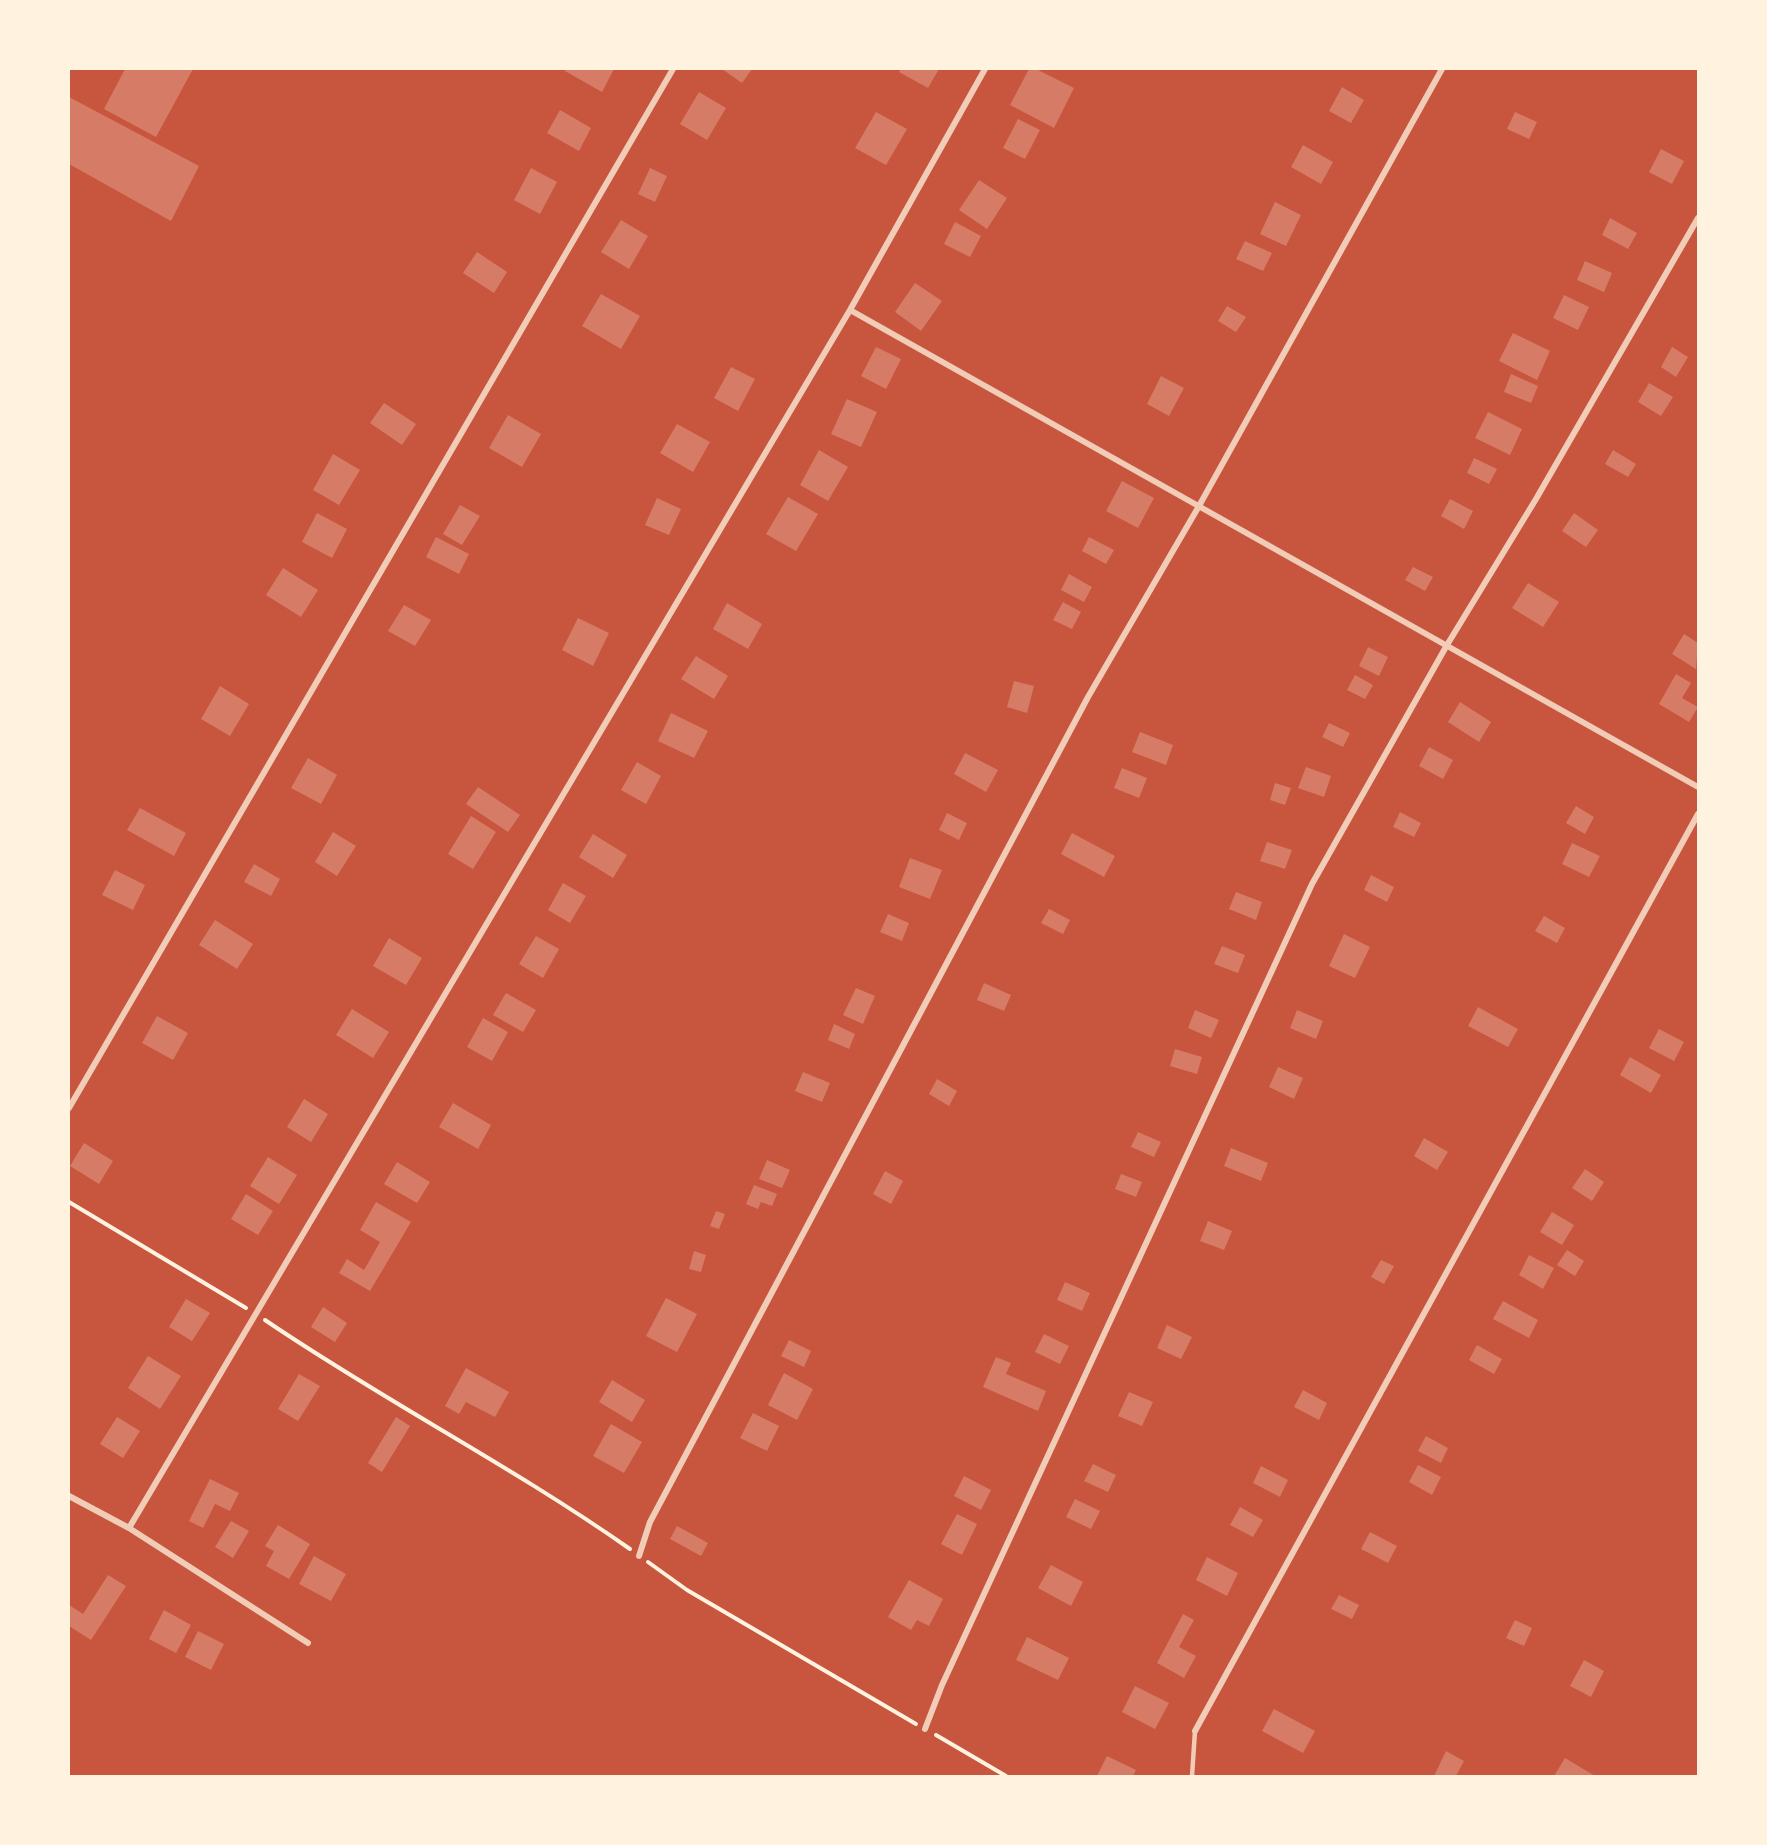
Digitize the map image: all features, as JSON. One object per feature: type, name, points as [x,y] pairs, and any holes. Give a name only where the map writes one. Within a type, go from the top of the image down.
[{"type":"street","points":[[69,1108],[673,69]]},
{"type":"street","points":[[129,1528],[850,310],[985,69]]},
{"type":"street","points":[[639,1556],[650,1522],[1088,697],[1199,506],[1442,69]]},
{"type":"street","points":[[925,1729],[952,1663],[1312,884],[1446,645],[1536,499],[1698,218]]},
{"type":"street","points":[[850,310],[1698,787]]},
{"type":"street","points":[[1195,1731],[1698,814]]},
{"type":"street","points":[[69,1496],[129,1528],[308,1643]]},
{"type":"lane","points":[[1192,1776],[1195,1731]]},
{"type":"path","points":[[69,1202],[256,1314],[323,1360],[501,1464],[687,1590],[1006,1776]]},
{"type":"building","points":[[125,69],[193,69],[156,137],[104,109]]},
{"type":"building","points":[[566,69],[614,69],[602,92],[565,71]]},
{"type":"building","points":[[722,69],[752,69],[742,83]]},
{"type":"building","points":[[901,69],[939,69],[928,88],[899,72]]},
{"type":"building","points":[[1029,69],[1036,69],[1074,88],[1054,128],[1010,105]]},
{"type":"building","points":[[1342,87],[1364,100],[1351,123],[1329,111]]},
{"type":"building","points":[[699,92],[726,108],[707,140],[680,124]]},
{"type":"building","points":[[69,97],[199,166],[171,221],[69,164]]},
{"type":"building","points":[[560,110],[591,128],[579,151],[547,133]]},
{"type":"building","points":[[876,112],[907,129],[886,165],[855,148]]},
{"type":"building","points":[[1515,112],[1537,122],[1529,139],[1507,129]]},
{"type":"building","points":[[1018,119],[1040,130],[1025,159],[1003,148]]},
{"type":"building","points":[[1303,145],[1333,162],[1321,184],[1291,167]]},
{"type":"building","points":[[1661,149],[1684,161],[1672,184],[1649,172]]},
{"type":"building","points":[[531,168],[557,182],[540,214],[514,200]]},
{"type":"building","points":[[650,168],[667,176],[655,202],[638,194]]},
{"type":"building","points":[[979,180],[1007,198],[987,229],[959,210]]},
{"type":"building","points":[[1275,202],[1301,215],[1286,246],[1260,234]]},
{"type":"building","points":[[1610,218],[1637,233],[1628,249],[1602,235]]},
{"type":"building","points":[[621,220],[648,236],[629,269],[601,252]]},
{"type":"building","points":[[955,222],[981,236],[970,257],[944,244]]},
{"type":"building","points":[[1245,241],[1272,253],[1263,271],[1236,259]]},
{"type":"building","points":[[477,252],[507,272],[494,293],[463,273]]},
{"type":"building","points":[[1585,261],[1612,273],[1604,292],[1577,280]]},
{"type":"building","points":[[915,283],[942,301],[921,331],[895,312]]},
{"type":"building","points":[[601,294],[640,316],[621,349],[582,326]]},
{"type":"building","points":[[1564,295],[1589,307],[1578,330],[1553,318]]},
{"type":"building","points":[[1227,306],[1246,317],[1236,332],[1218,321]]},
{"type":"building","points":[[1513,333],[1550,351],[1537,380],[1499,361]]},
{"type":"building","points":[[876,347],[901,359],[886,389],[861,376]]},
{"type":"building","points":[[1672,347],[1688,357],[1676,377],[1661,367]]},
{"type":"building","points":[[731,367],[755,379],[738,411],[714,398]]},
{"type":"building","points":[[1511,374],[1538,386],[1531,403],[1504,392]]},
{"type":"building","points":[[1161,376],[1184,388],[1169,416],[1147,404]]},
{"type":"building","points":[[1649,383],[1673,397],[1661,416],[1638,402]]},
{"type":"building","points":[[847,399],[877,412],[861,447],[831,434]]},
{"type":"building","points":[[384,403],[416,424],[402,445],[370,423]]},
{"type":"building","points":[[1488,412],[1522,429],[1510,455],[1475,438]]},
{"type":"building","points":[[508,415],[541,434],[522,467],[489,448]]},
{"type":"building","points":[[677,424],[710,442],[693,472],[660,453]]},
{"type":"building","points":[[819,450],[848,467],[828,501],[800,485]]},
{"type":"building","points":[[1613,450],[1636,464],[1628,477],[1605,464]]},
{"type":"building","points":[[333,454],[360,470],[339,505],[313,490]]},
{"type":"building","points":[[1474,458],[1497,469],[1489,484],[1467,473]]},
{"type":"building","points":[[1122,481],[1154,498],[1138,528],[1106,511]]},
{"type":"building","points":[[788,497],[818,514],[796,551],[766,534]]},
{"type":"building","points":[[657,498],[681,509],[669,535],[645,525]]},
{"type":"building","points":[[1450,499],[1473,511],[1464,529],[1441,516]]},
{"type":"building","points":[[460,505],[480,516],[462,545],[443,534]]},
{"type":"building","points":[[317,513],[347,529],[332,558],[302,542]]},
{"type":"building","points":[[1574,513],[1598,530],[1586,547],[1562,531]]},
{"type":"building","points":[[436,537],[469,554],[459,574],[426,557]]},
{"type":"building","points":[[1089,537],[1114,550],[1106,564],[1082,551]]},
{"type":"building","points":[[1413,567],[1433,577],[1425,591],[1405,580]]},
{"type":"building","points":[[283,568],[318,590],[301,617],[266,595]]},
{"type":"building","points":[[1069,574],[1092,587],[1084,602],[1061,590]]},
{"type":"building","points":[[1528,583],[1559,602],[1543,627],[1512,608]]},
{"type":"building","points":[[1063,602],[1081,612],[1072,629],[1053,620]]},
{"type":"building","points":[[727,603],[762,624],[748,649],[713,629]]},
{"type":"building","points":[[404,605],[431,620],[415,646],[388,631]]},
{"type":"building","points":[[578,618],[609,633],[593,666],[562,650]]},
{"type":"building","points":[[1684,634],[1698,643],[1696,669],[1672,654]]},
{"type":"building","points":[[1368,647],[1388,657],[1379,676],[1359,666]]},
{"type":"building","points":[[696,656],[728,676],[714,699],[681,679]]},
{"type":"building","points":[[1676,674],[1691,683],[1682,698],[1698,707],[1689,722],[1659,704]]},
{"type":"building","points":[[1355,675],[1373,685],[1365,699],[1347,690]]},
{"type":"building","points":[[1014,681],[1034,686],[1027,713],[1007,707]]},
{"type":"building","points":[[220,686],[249,704],[230,736],[201,719]]},
{"type":"building","points":[[1460,702],[1491,722],[1479,742],[1448,722]]},
{"type":"building","points":[[671,713],[708,731],[694,758],[658,741]]},
{"type":"building","points":[[1329,723],[1350,733],[1343,747],[1322,737]]},
{"type":"building","points":[[1140,732],[1173,745],[1166,765],[1132,752]]},
{"type":"building","points":[[1429,747],[1453,760],[1443,779],[1419,766]]},
{"type":"building","points":[[965,753],[998,770],[986,792],[954,774]]},
{"type":"building","points":[[308,758],[337,775],[321,804],[291,788]]},
{"type":"building","points":[[637,762],[661,776],[646,804],[621,790]]},
{"type":"building","points":[[1306,767],[1331,776],[1324,797],[1298,788]]},
{"type":"building","points":[[1122,768],[1147,778],[1139,798],[1114,788]]},
{"type":"building","points":[[1275,783],[1291,788],[1285,805],[1270,800]]},
{"type":"building","points":[[478,787],[520,815],[508,832],[466,804]]},
{"type":"building","points":[[1576,806],[1594,817],[1585,834],[1566,823]]},
{"type":"building","points":[[140,808],[186,833],[174,856],[127,830]]},
{"type":"building","points":[[1400,812],[1421,823],[1414,837],[1393,827]]},
{"type":"building","points":[[947,813],[967,823],[959,840],[939,830]]},
{"type":"building","points":[[471,816],[496,832],[473,869],[448,854]]},
{"type":"building","points":[[333,832],[356,846],[337,876],[315,862]]},
{"type":"building","points":[[1072,833],[1115,856],[1104,877],[1061,854]]},
{"type":"building","points":[[593,834],[627,855],[613,878],[579,857]]},
{"type":"building","points":[[1267,842],[1292,850],[1285,869],[1260,861]]},
{"type":"building","points":[[1572,843],[1600,856],[1589,877],[1562,864]]},
{"type":"building","points":[[910,858],[942,870],[930,899],[899,887]]},
{"type":"building","points":[[254,864],[280,879],[271,896],[244,882]]},
{"type":"building","points":[[115,870],[145,885],[133,910],[102,895]]},
{"type":"building","points":[[1371,875],[1394,887],[1387,902],[1364,890]]},
{"type":"building","points":[[563,883],[586,896],[570,923],[548,910]]},
{"type":"building","points":[[1236,892],[1262,902],[1256,920],[1229,909]]},
{"type":"building","points":[[1049,909],[1070,920],[1063,934],[1041,923]]},
{"type":"building","points":[[888,914],[909,923],[902,941],[880,932]]},
{"type":"building","points":[[1544,916],[1565,928],[1557,943],[1535,931]]},
{"type":"building","points":[[215,920],[253,944],[237,969],[199,945]]},
{"type":"building","points":[[1344,934],[1370,947],[1355,978],[1329,966]]},
{"type":"building","points":[[536,936],[559,949],[543,978],[519,964]]},
{"type":"building","points":[[389,938],[422,958],[406,985],[373,966]]},
{"type":"building","points":[[1222,946],[1245,955],[1238,973],[1214,964]]},
{"type":"building","points":[[984,983],[1011,995],[1004,1011],[977,1000]]},
{"type":"building","points":[[856,988],[875,996],[863,1024],[843,1015]]},
{"type":"building","points":[[506,993],[536,1010],[523,1032],[493,1015]]},
{"type":"building","points":[[1478,1007],[1518,1029],[1508,1047],[1468,1026]]},
{"type":"building","points":[[352,1009],[389,1032],[373,1058],[336,1035]]},
{"type":"building","points":[[1195,1010],[1219,1020],[1211,1038],[1188,1028]]},
{"type":"building","points":[[1297,1010],[1323,1021],[1316,1039],[1290,1028]]},
{"type":"building","points":[[157,1016],[188,1033],[173,1060],[142,1043]]},
{"type":"building","points":[[483,1018],[508,1032],[492,1061],[467,1047]]},
{"type":"building","points":[[834,1024],[855,1034],[849,1049],[828,1040]]},
{"type":"building","points":[[1659,1029],[1684,1042],[1674,1061],[1649,1048]]},
{"type":"building","points":[[1175,1049],[1202,1057],[1197,1074],[1170,1066]]},
{"type":"building","points":[[1630,1057],[1661,1075],[1651,1093],[1620,1075]]},
{"type":"building","points":[[1278,1067],[1303,1078],[1294,1099],[1269,1087]]},
{"type":"building","points":[[803,1072],[830,1083],[822,1102],[795,1091]]},
{"type":"building","points":[[937,1079],[957,1091],[949,1106],[929,1094]]},
{"type":"building","points":[[304,1099],[328,1114],[311,1142],[287,1127]]},
{"type":"building","points":[[453,1103],[491,1125],[478,1149],[439,1127]]},
{"type":"building","points":[[1138,1132],[1161,1142],[1154,1157],[1131,1147]]},
{"type":"building","points":[[1424,1138],[1448,1152],[1437,1170],[1414,1156]]},
{"type":"building","points":[[84,1143],[113,1161],[99,1184],[70,1166]]},
{"type":"building","points":[[1231,1148],[1268,1163],[1261,1181],[1224,1166]]},
{"type":"building","points":[[268,1157],[297,1175],[279,1204],[250,1186]]},
{"type":"building","points":[[767,1160],[790,1170],[782,1188],[759,1179]]},
{"type":"building","points":[[397,1162],[430,1182],[417,1203],[384,1184]]},
{"type":"building","points":[[1585,1169],[1604,1182],[1592,1201],[1572,1188]]},
{"type":"building","points":[[885,1171],[903,1181],[891,1204],[873,1194]]},
{"type":"building","points":[[1121,1174],[1142,1182],[1136,1197],[1115,1189]]},
{"type":"building","points":[[754,1185],[777,1194],[772,1206],[761,1202],[758,1209],[746,1204]]},
{"type":"building","points":[[246,1194],[273,1211],[258,1235],[231,1219]]},
{"type":"building","points":[[376,1202],[411,1222],[370,1291],[339,1273],[347,1259],[364,1270],[380,1242],[360,1230]]},
{"type":"building","points":[[716,1211],[725,1214],[719,1229],[710,1226]]},
{"type":"building","points":[[1552,1212],[1574,1225],[1562,1245],[1540,1232]]},
{"type":"building","points":[[1208,1221],[1232,1231],[1224,1250],[1200,1241]]},
{"type":"building","points":[[1567,1250],[1584,1261],[1575,1276],[1557,1265]]},
{"type":"building","points":[[694,1251],[706,1255],[701,1272],[689,1269]]},
{"type":"building","points":[[1529,1255],[1554,1268],[1543,1289],[1519,1275]]},
{"type":"building","points":[[1381,1260],[1394,1266],[1384,1284],[1371,1277]]},
{"type":"building","points":[[1065,1282],[1090,1293],[1082,1311],[1057,1300]]},
{"type":"building","points":[[666,1298],[697,1314],[677,1352],[646,1336]]},
{"type":"building","points":[[186,1299],[210,1313],[192,1341],[169,1327]]},
{"type":"building","points":[[1503,1301],[1538,1320],[1529,1338],[1493,1319]]},
{"type":"building","points":[[323,1307],[347,1323],[335,1342],[311,1327]]},
{"type":"building","points":[[1167,1325],[1192,1337],[1181,1359],[1157,1348]]},
{"type":"building","points":[[1044,1334],[1069,1346],[1060,1364],[1035,1352]]},
{"type":"building","points":[[789,1340],[811,1351],[804,1367],[781,1356]]},
{"type":"building","points":[[1477,1345],[1502,1359],[1494,1374],[1469,1360]]},
{"type":"building","points":[[148,1356],[181,1376],[160,1409],[128,1388]]},
{"type":"building","points":[[996,1357],[1011,1363],[1006,1374],[1046,1391],[1038,1411],[983,1387]]},
{"type":"building","points":[[466,1368],[509,1392],[495,1417],[466,1402],[459,1414],[445,1406]]},
{"type":"building","points":[[784,1373],[813,1389],[797,1420],[768,1405]]},
{"type":"building","points":[[299,1374],[320,1386],[298,1421],[278,1409]]},
{"type":"building","points":[[612,1380],[645,1400],[632,1422],[599,1402]]},
{"type":"building","points":[[1303,1390],[1327,1403],[1319,1420],[1294,1407]]},
{"type":"building","points":[[1129,1392],[1153,1402],[1142,1426],[1118,1416]]},
{"type":"building","points":[[753,1413],[779,1426],[767,1451],[740,1438]]},
{"type":"building","points":[[117,1417],[140,1431],[123,1458],[100,1444]]},
{"type":"building","points":[[396,1417],[410,1426],[382,1472],[368,1463]]},
{"type":"building","points":[[611,1424],[642,1442],[624,1473],[593,1456]]},
{"type":"building","points":[[1426,1436],[1448,1448],[1441,1463],[1418,1451]]},
{"type":"building","points":[[1093,1464],[1116,1475],[1108,1492],[1084,1481]]},
{"type":"building","points":[[1418,1465],[1441,1477],[1432,1495],[1409,1482]]},
{"type":"building","points":[[1261,1466],[1288,1480],[1280,1497],[1253,1483]]},
{"type":"building","points":[[964,1476],[991,1490],[981,1510],[954,1496]]},
{"type":"building","points":[[210,1479],[239,1493],[230,1511],[215,1504],[203,1528],[189,1521]]},
{"type":"building","points":[[1075,1499],[1100,1511],[1091,1529],[1066,1517]]},
{"type":"building","points":[[1240,1507],[1263,1520],[1253,1537],[1230,1525]]},
{"type":"building","points":[[957,1514],[977,1524],[962,1555],[941,1544]]},
{"type":"building","points":[[231,1521],[249,1531],[233,1558],[215,1547]]},
{"type":"building","points":[[278,1525],[310,1544],[289,1579],[266,1566],[274,1551],[265,1546]]},
{"type":"building","points":[[677,1526],[708,1543],[701,1556],[670,1539]]},
{"type":"building","points":[[1370,1532],[1397,1546],[1388,1563],[1361,1549]]},
{"type":"building","points":[[314,1556],[346,1574],[331,1601],[299,1584]]},
{"type":"building","points":[[1207,1557],[1238,1573],[1227,1596],[1196,1580]]},
{"type":"building","points":[[1051,1565],[1083,1582],[1071,1606],[1038,1588]]},
{"type":"building","points":[[108,1575],[126,1586],[91,1640],[69,1626],[69,1605],[83,1614]]},
{"type":"building","points":[[909,1580],[943,1599],[929,1626],[917,1620],[911,1630],[888,1617]]},
{"type":"building","points":[[1339,1595],[1359,1605],[1352,1619],[1331,1609]]},
{"type":"building","points":[[164,1610],[191,1625],[176,1653],[149,1639]]},
{"type":"building","points":[[1183,1614],[1194,1620],[1179,1647],[1196,1656],[1184,1678],[1157,1663]]},
{"type":"building","points":[[1515,1620],[1532,1628],[1524,1646],[1506,1638]]},
{"type":"building","points":[[198,1631],[224,1644],[211,1670],[185,1657]]},
{"type":"building","points":[[1027,1637],[1069,1658],[1058,1680],[1016,1660]]},
{"type":"building","points":[[1584,1660],[1604,1671],[1591,1697],[1570,1686]]},
{"type":"building","points":[[1135,1686],[1169,1703],[1155,1729],[1122,1712]]},
{"type":"building","points":[[1274,1709],[1315,1731],[1303,1753],[1262,1731]]},
{"type":"building","points":[[1446,1751],[1464,1761],[1456,1776],[1434,1776]]},
{"type":"building","points":[[1107,1756],[1136,1770],[1133,1776],[1097,1776]]},
{"type":"building","points":[[1565,1758],[1595,1776],[1554,1776]]}]
